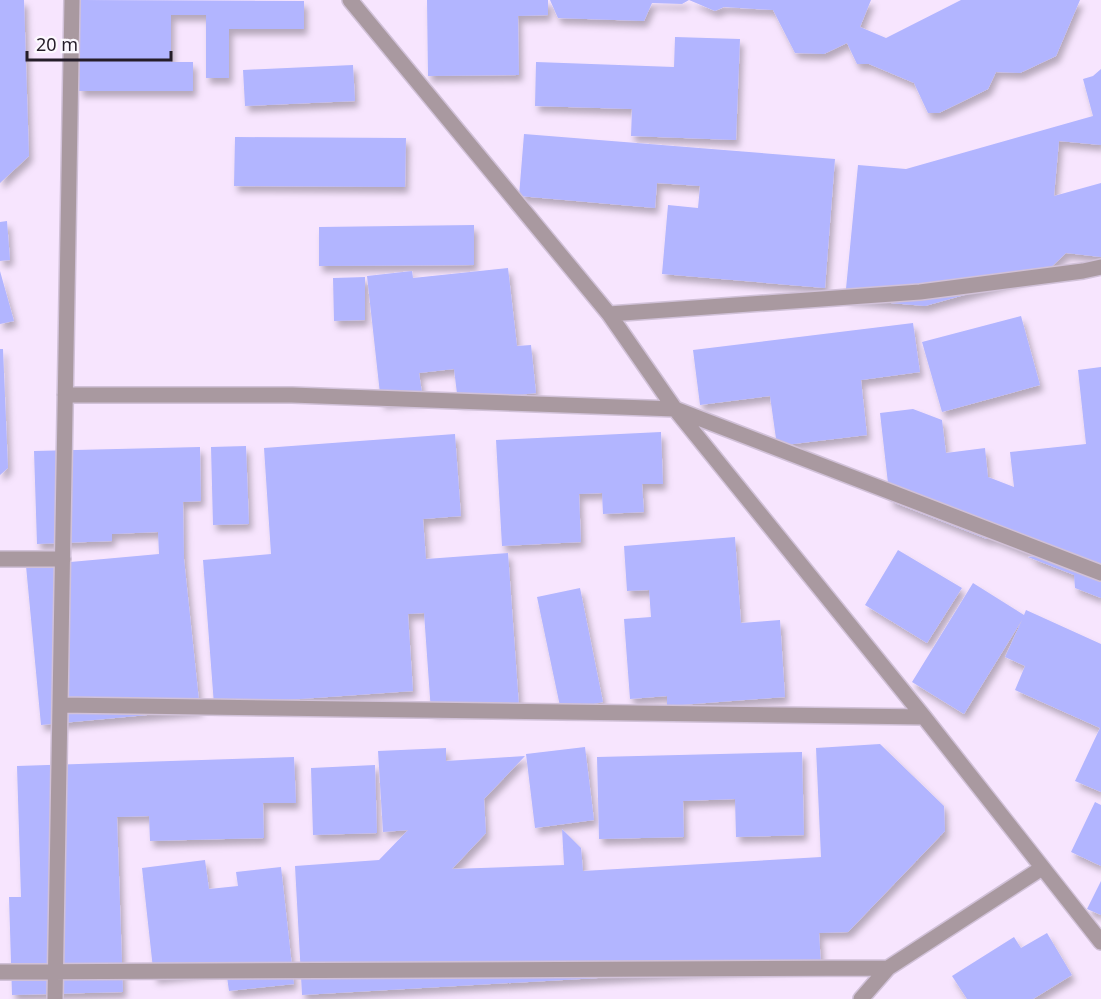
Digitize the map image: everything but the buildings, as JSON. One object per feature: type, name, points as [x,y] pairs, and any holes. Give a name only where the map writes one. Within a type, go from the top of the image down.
[{"type":"street","points":[[55,999],[72,0]]},
{"type":"street","points":[[350,0],[609,314],[675,409],[924,717],[1101,942]]},
{"type":"street","points":[[609,314],[920,292],[1083,272],[1101,267]]},
{"type":"street","points":[[65,395],[292,395],[675,409],[1101,573]]},
{"type":"street","points":[[0,559],[63,559]]},
{"type":"street","points":[[60,705],[924,717]]},
{"type":"street","points":[[861,999],[888,968],[1042,867]]},
{"type":"street","points":[[0,972],[888,968]]}]
